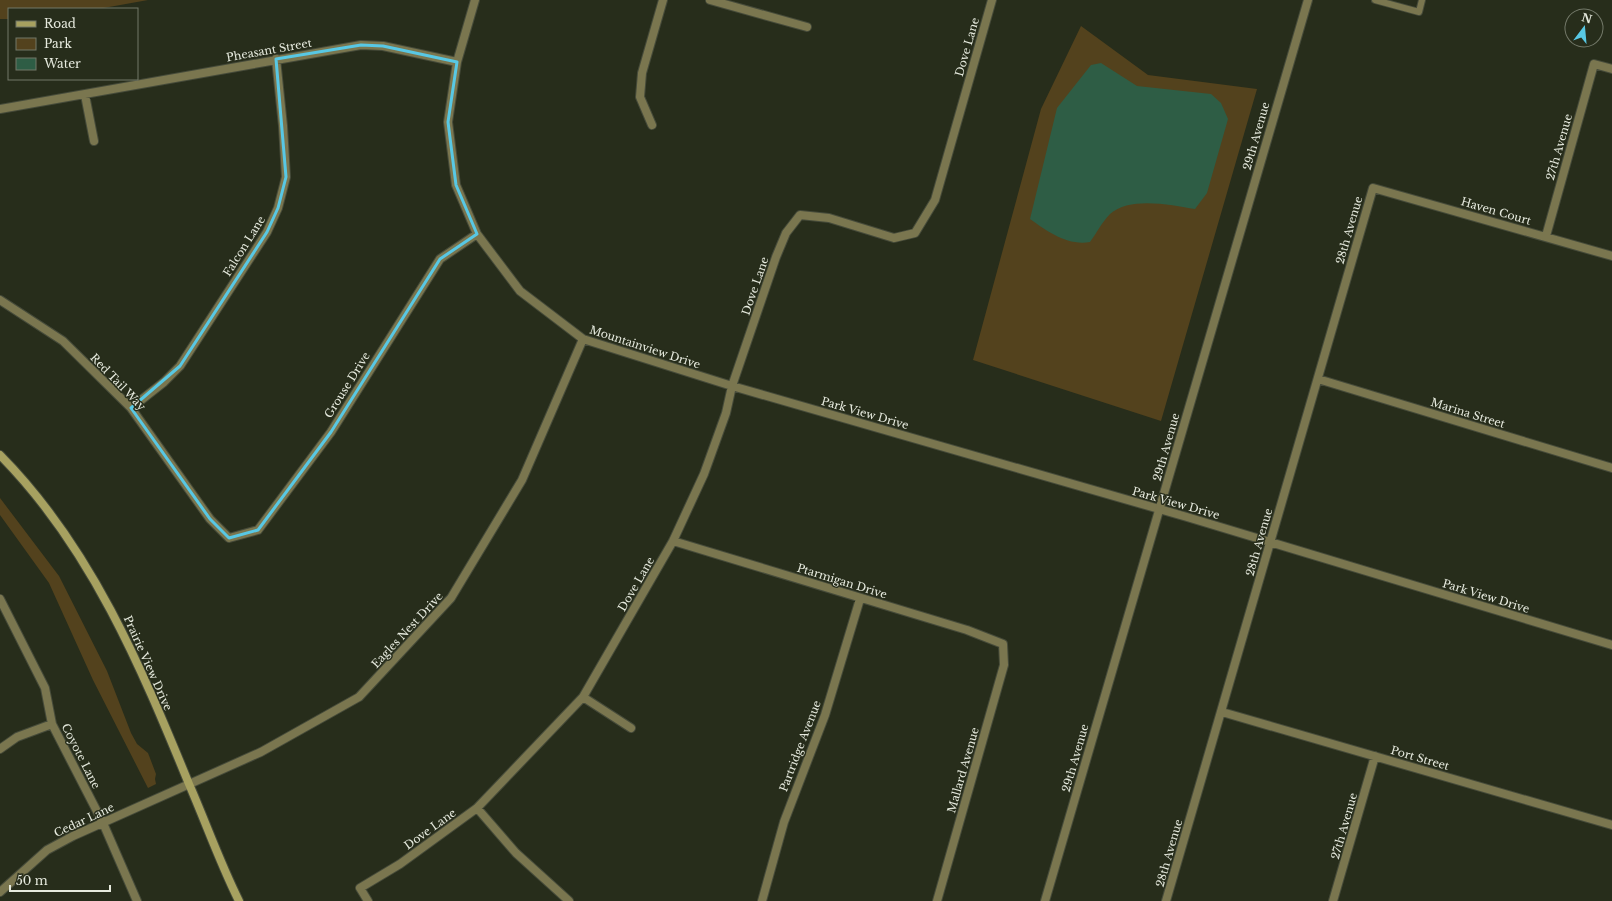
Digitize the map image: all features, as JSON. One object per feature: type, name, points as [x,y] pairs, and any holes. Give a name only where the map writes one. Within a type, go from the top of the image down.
[{"type":"main road","name":"Prairie View Drive","points":[[0,455],[48,510],[70,539],[104,595],[128,643],[189,783],[225,873],[239,901]]},
{"type":"street","name":"Mountainview Drive","points":[[475,0],[457,62],[448,122],[456,184],[477,234],[520,291],[583,339],[732,386]]},
{"type":"street","points":[[652,125],[640,97],[642,73],[663,0]]},
{"type":"street","points":[[710,0],[807,27]]},
{"type":"street","name":"Dove Lane","points":[[368,901],[360,888],[400,864],[477,808],[583,697],[673,541],[704,474],[726,413],[732,386],[776,257],[786,233],[800,215],[829,218],[894,238],[915,233],[935,200],[992,0]]},
{"type":"street","name":"29th Avenue","points":[[1045,901],[1308,0]]},
{"type":"street","name":"Pheasant Street","points":[[0,109],[361,45],[383,46],[457,62]]},
{"type":"street","name":"Falcon Lane","points":[[131,408],[164,382],[180,366],[267,232],[278,208],[286,177],[283,126],[276,59]]},
{"type":"street","name":"27th Avenue","points":[[1546,236],[1594,64],[1612,69]]},
{"type":"street","points":[[85,95],[94,142]]},
{"type":"street","name":"Haven Court","points":[[1373,188],[1612,256]]},
{"type":"street","name":"28th Avenue","points":[[1166,901],[1373,188]]},
{"type":"street","name":"Grouse Drive","points":[[229,538],[258,530],[331,432],[440,259],[477,234]]},
{"type":"street","name":"Red Tail Way","points":[[0,300],[63,341],[131,408],[210,519],[229,538]]},
{"type":"street","name":"Eagles Nest Drive","points":[[189,783],[261,752],[359,697],[451,598],[522,480],[583,339]]},
{"type":"street","name":"Marina Street","points":[[1318,379],[1612,468]]},
{"type":"street","name":"Park View Drive","points":[[732,386],[1159,509],[1612,645]]},
{"type":"street","name":"Ptarmigan Drive","points":[[673,541],[860,599],[967,630],[1003,644]]},
{"type":"street","name":"Coyote Lane","points":[[0,599],[45,688],[52,724],[103,823],[137,901]]},
{"type":"street","name":"Partridge Avenue","points":[[762,901],[784,822],[825,715],[860,599]]},
{"type":"street","name":"Mallard Avenue","points":[[937,901],[1004,665],[1003,644]]},
{"type":"street","points":[[583,697],[631,728]]},
{"type":"street","name":"Port Street","points":[[1222,712],[1612,825]]},
{"type":"street","points":[[0,749],[17,737],[52,724]]},
{"type":"street","name":"27th Avenue","points":[[1333,901],[1375,756]]},
{"type":"street","name":"Cedar Lane","points":[[0,892],[47,850],[73,836],[189,783]]},
{"type":"street","points":[[477,808],[516,853],[569,901]]},
{"type":"lane","points":[[1375,0],[1419,12],[1422,0]]},
{"type":"highlighted area","points":[[361,45],[383,46],[457,62],[448,122],[456,185],[477,234],[440,259],[331,432],[258,530],[229,538],[210,519],[131,408],[180,366],[267,232],[278,208],[286,177],[276,59]]},
{"type":"green space","points":[[0,0],[148,0],[104,8],[8,8],[8,19],[0,19]]},
{"type":"green space","points":[[1081,26],[1148,75],[1257,89],[1161,421],[973,360],[1041,109]]},
{"type":"green space","points":[[0,498],[59,576],[107,671],[131,733],[137,744],[148,753],[156,774],[156,784],[148,788],[93,680],[49,583],[0,515]]},
{"type":"water","points":[[1101,63],[1137,86],[1211,94],[1221,103],[1228,119],[1207,193],[1195,209],[1151,203],[1128,205],[1118,208],[1110,214],[1090,242],[1073,242],[1065,240],[1030,219],[1057,108],[1091,65]]}]
